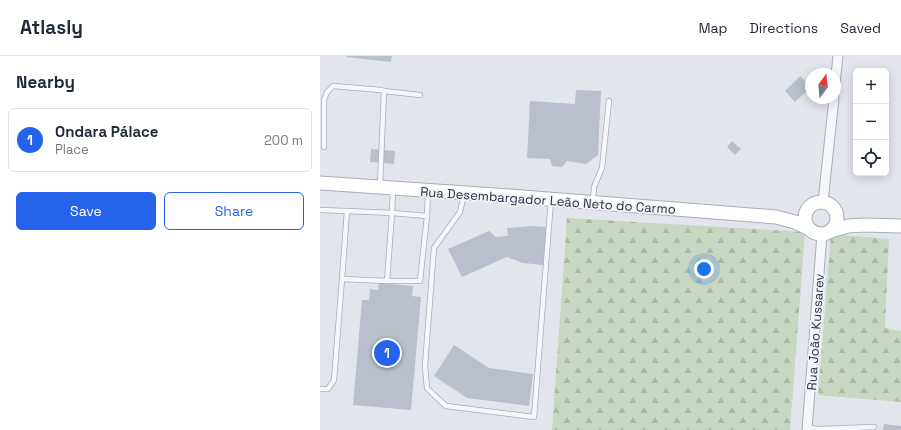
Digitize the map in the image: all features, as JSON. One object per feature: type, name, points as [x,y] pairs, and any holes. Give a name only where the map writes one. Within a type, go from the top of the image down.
[{"type":"main road","name":"Rua Desembargador Leão Neto do Carmo","points":[[320,183],[776,217],[795,222],[808,228]]},
{"type":"main road","points":[[864,225],[844,216],[828,204],[818,202],[812,204],[808,208],[805,218],[808,228],[817,234],[827,233],[848,226],[901,226]]},
{"type":"main road","points":[[827,233],[835,227],[837,222],[836,211],[828,204]]},
{"type":"main road","name":"Rua Desembargador Leão Neto do Carmo","points":[[776,217],[792,215],[808,208]]},
{"type":"street","points":[[837,68],[838,56]]},
{"type":"street","points":[[828,204],[834,104]]},
{"type":"street","name":"Rua João Kussarev","points":[[807,429],[827,233]]},
{"type":"lane","points":[[324,147],[324,100],[327,92],[333,86],[420,95]]},
{"type":"lane","points":[[380,188],[384,91]]},
{"type":"lane","points":[[592,203],[594,187],[602,168],[609,101]]},
{"type":"lane","points":[[387,281],[393,188]]},
{"type":"lane","points":[[342,279],[420,281],[428,190]]},
{"type":"lane","points":[[464,193],[460,212],[434,248],[425,366],[427,388],[446,406],[534,417],[551,200]]},
{"type":"lane","points":[[320,210],[426,216]]},
{"type":"lane","points":[[320,389],[328,389],[334,380],[347,211]]},
{"type":"lane","points":[[807,429],[874,427]]},
{"type":"green space","points":[[567,218],[805,232],[790,430],[552,430]]},
{"type":"green space","points":[[831,234],[889,239],[885,328],[901,331],[901,402],[818,395]]},
{"type":"building","points":[[346,56],[392,56],[391,62]]},
{"type":"building","points":[[800,76],[805,81],[805,93],[795,102],[785,91]]},
{"type":"building","points":[[576,90],[601,91],[598,155],[586,164],[567,161],[562,167],[552,166],[550,159],[527,158],[530,101],[575,104]]},
{"type":"building","points":[[732,141],[741,149],[735,155],[727,147]]},
{"type":"building","points":[[371,149],[395,151],[394,164],[370,162]]},
{"type":"building","points":[[532,226],[547,227],[543,265],[523,263],[507,257],[462,277],[448,249],[489,231],[496,237],[508,236],[507,228]]},
{"type":"building","points":[[379,283],[413,286],[412,296],[421,297],[411,410],[353,405],[362,300],[369,300],[370,289],[378,290]]},
{"type":"building","points":[[454,345],[489,368],[533,374],[529,406],[467,398],[434,376]]},
{"type":"building","points":[[884,424],[901,426],[901,430],[883,430]]},
{"type":"place","name":"Ondara Pálace","points":[[387,353]]}]
